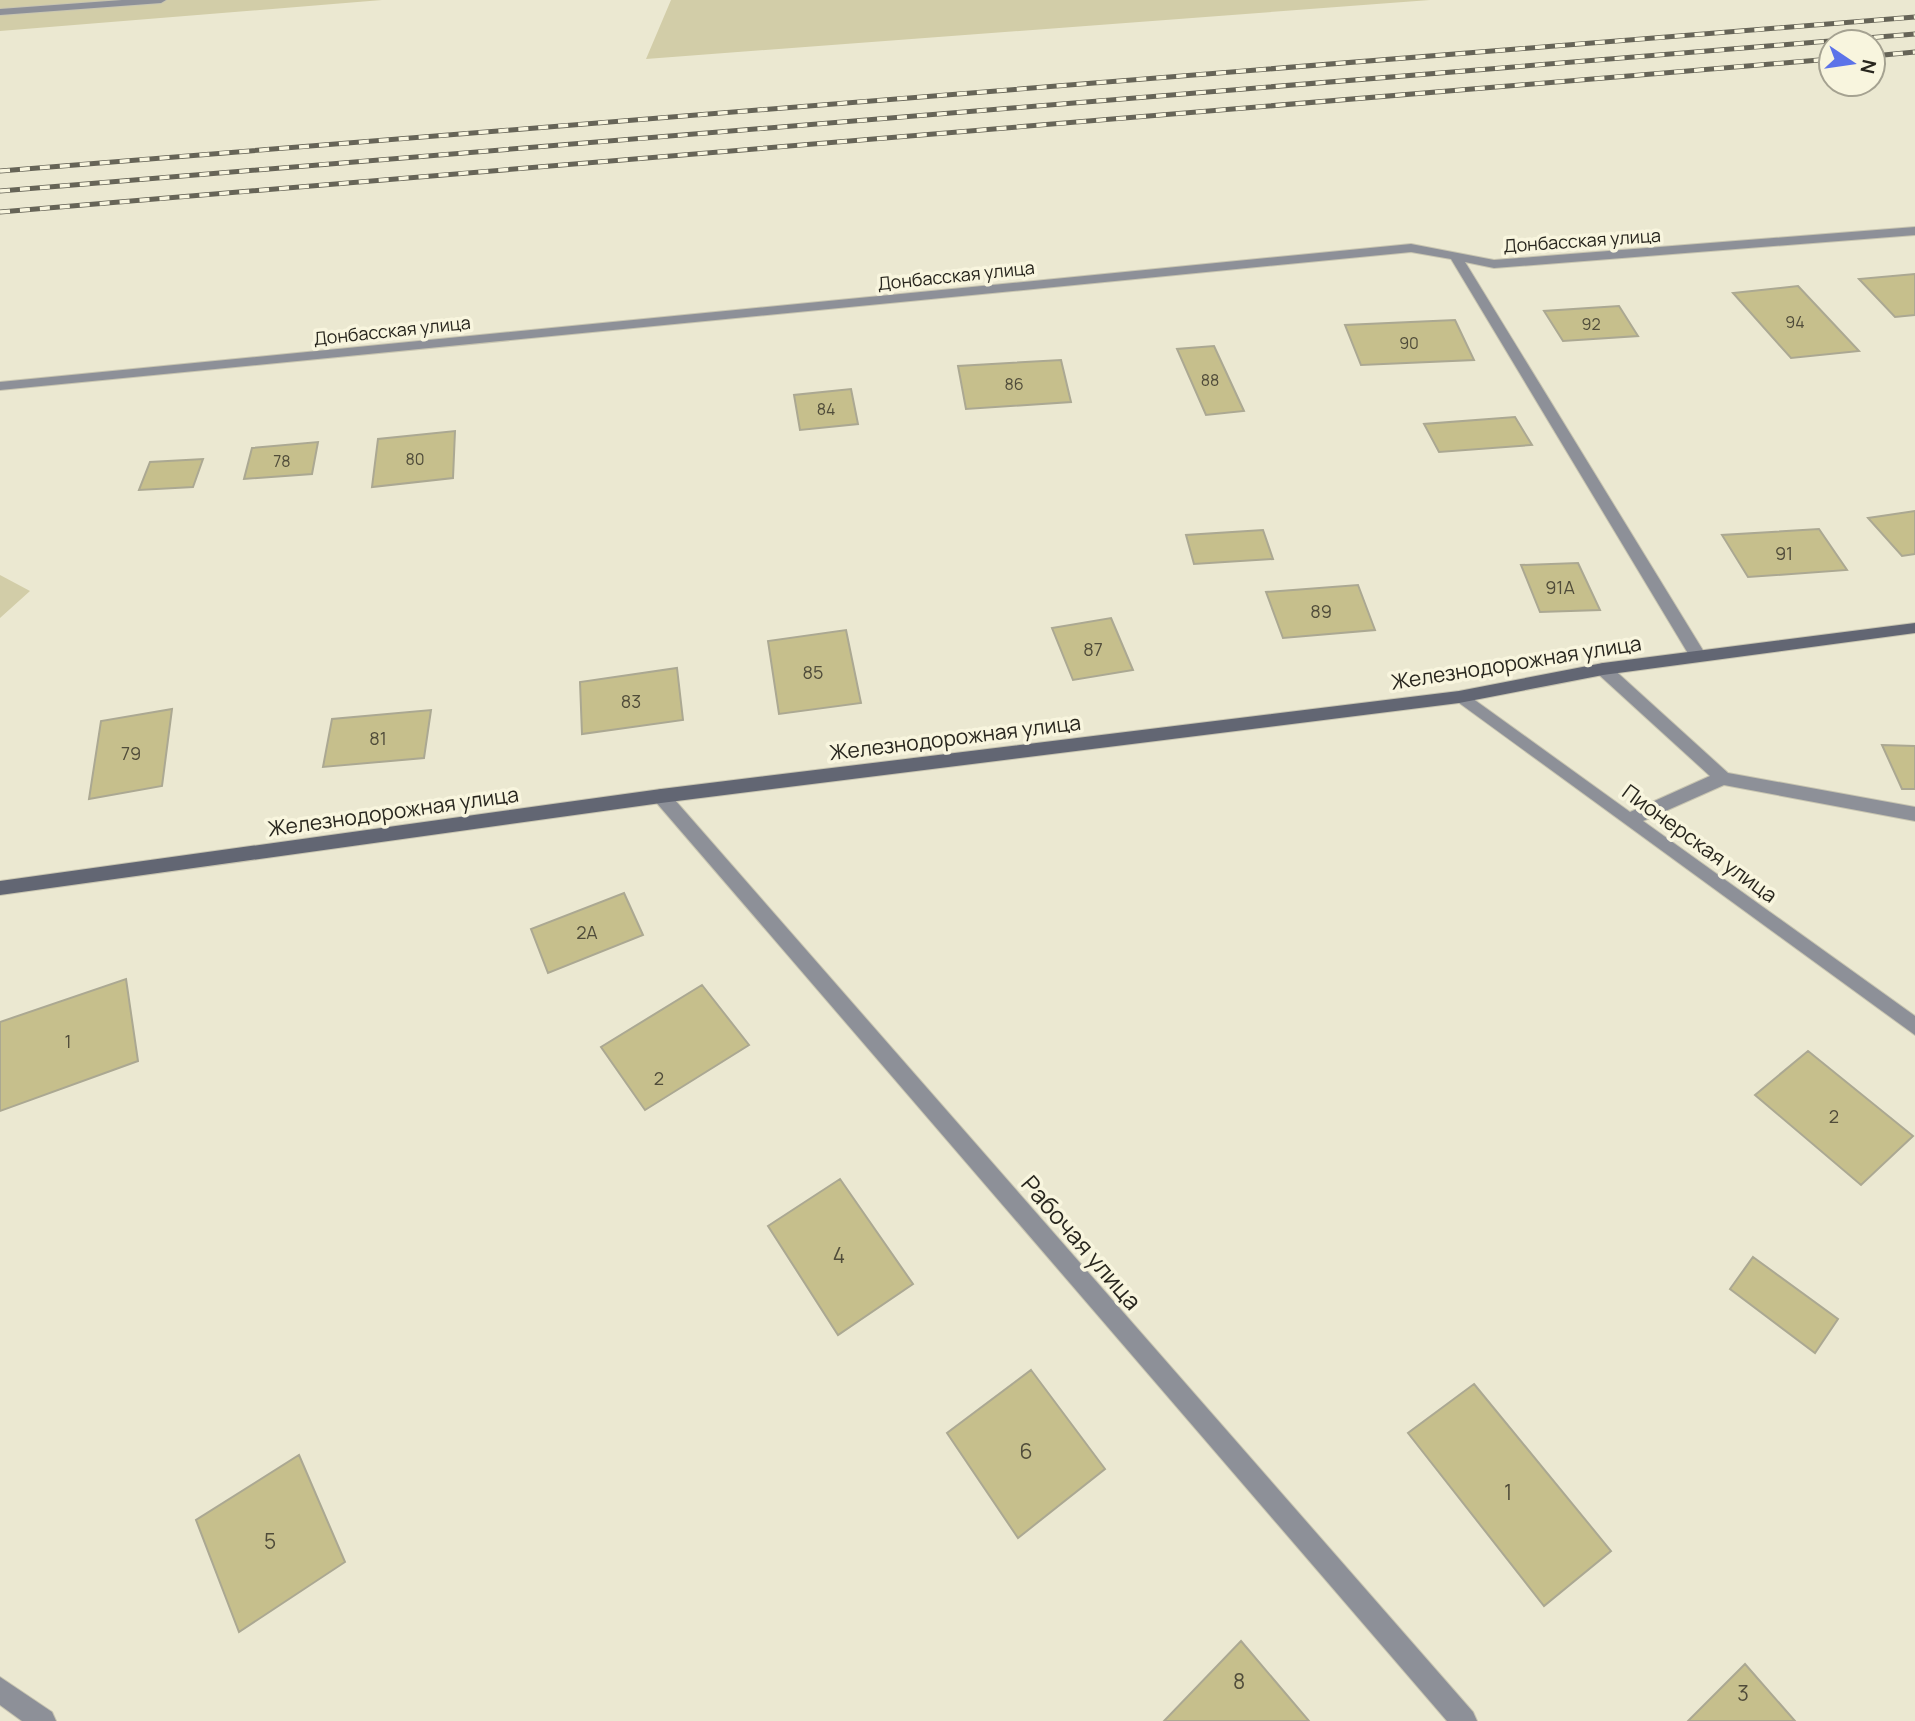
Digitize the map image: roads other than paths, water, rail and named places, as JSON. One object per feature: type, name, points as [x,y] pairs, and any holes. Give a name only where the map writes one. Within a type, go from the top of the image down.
[{"type":"street","points":[[0,12],[161,0]]},
{"type":"street","name":"Донбасская улица","points":[[0,386],[1411,248],[1494,264],[1915,232]]},
{"type":"street","points":[[1455,256],[1698,656]]},
{"type":"street","name":"Железнодорожная улица","points":[[0,888],[661,796],[1459,697],[1603,669],[1915,628]]},
{"type":"street","points":[[1603,669],[1723,778],[1915,814]]},
{"type":"street","name":"Пионерская улица","points":[[1459,697],[1915,1027]]},
{"type":"street","points":[[1629,820],[1723,778]]},
{"type":"street","name":"Рабочая улица","points":[[661,796],[1464,1721]]},
{"type":"street","points":[[0,1690],[43,1721]]},
{"type":"railway","points":[[0,171],[1915,17]]},
{"type":"railway","points":[[0,191],[1915,34]]},
{"type":"railway","points":[[1887,55],[1915,52]]},
{"type":"railway","points":[[0,212],[1817,60]]}]
